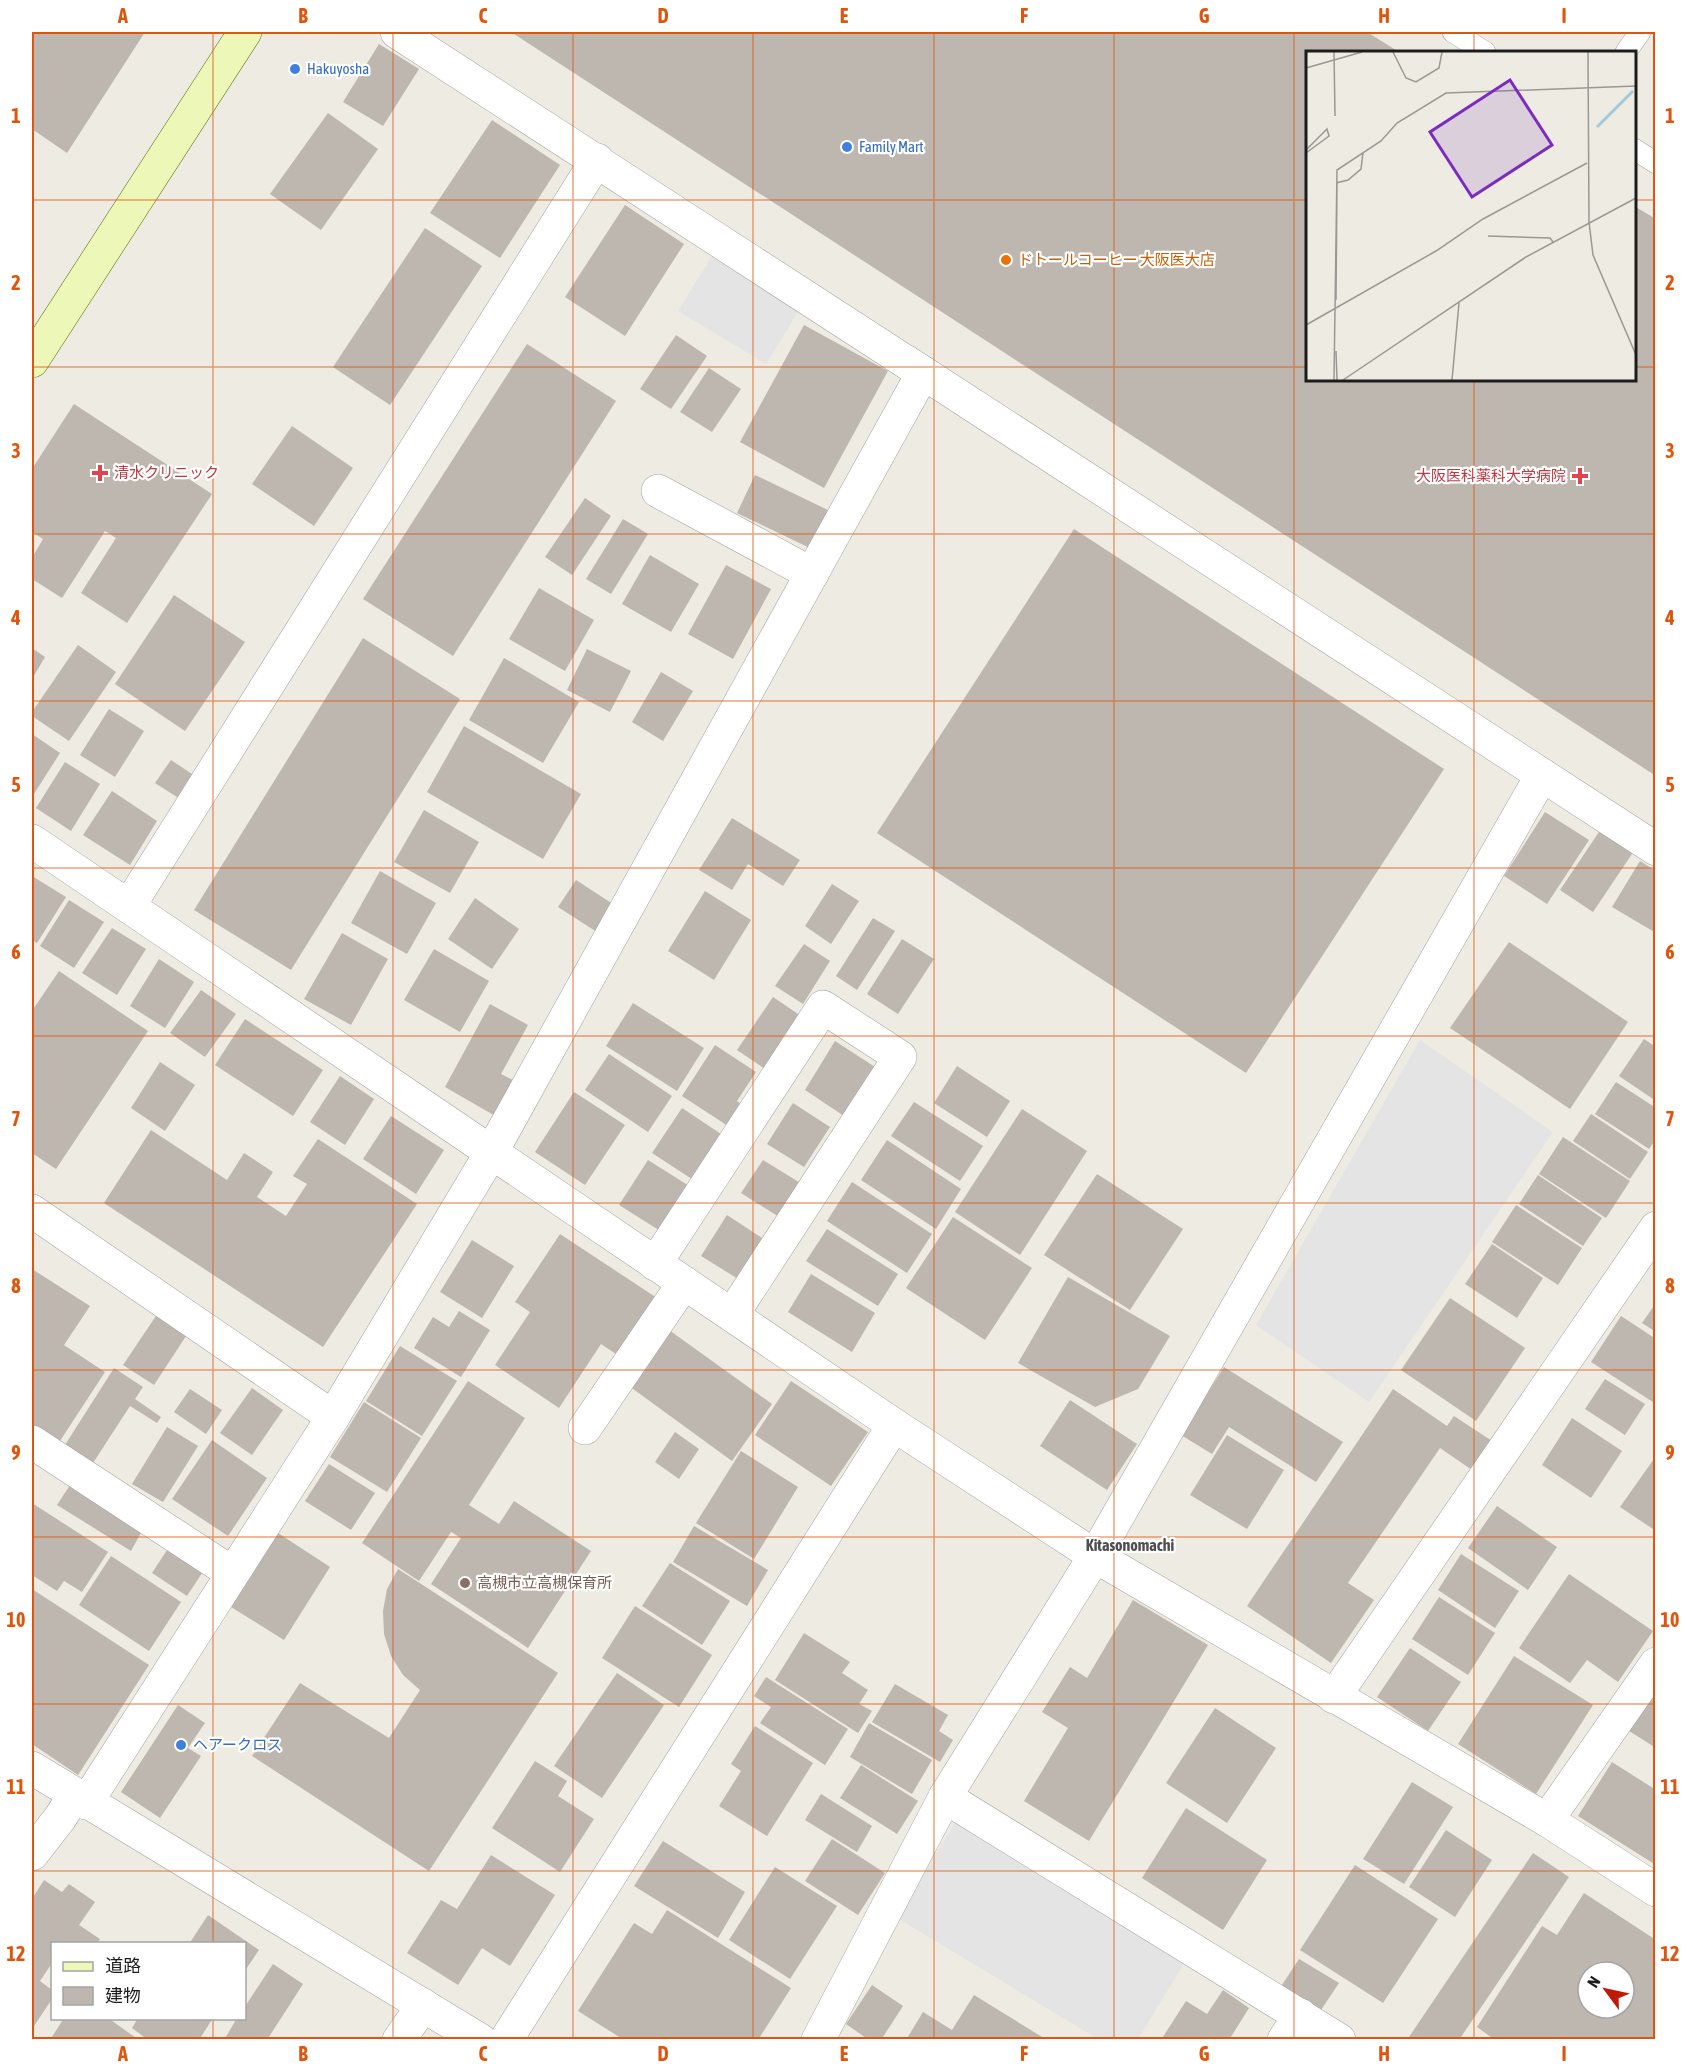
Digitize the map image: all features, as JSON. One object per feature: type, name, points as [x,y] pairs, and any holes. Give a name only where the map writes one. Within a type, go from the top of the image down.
[{"type":"street","points":[[32,361],[245,32]]},
{"type":"street","points":[[397,32],[1656,849]]},
{"type":"street","points":[[397,32],[874,340]]},
{"type":"street","points":[[129,906],[597,160]]},
{"type":"street","points":[[32,1854],[60,1818],[80,1799],[232,1573],[333,1417],[490,1153],[812,574],[913,366]]},
{"type":"street","points":[[658,491],[812,574]]},
{"type":"street","points":[[818,2040],[945,1797],[1095,1556],[1542,775]]},
{"type":"street","points":[[32,841],[894,1425],[1095,1556],[1547,1820],[1656,1890]]},
{"type":"street","points":[[656,1264],[823,1007],[900,1057],[732,1316]]},
{"type":"street","points":[[32,1211],[333,1417]]},
{"type":"street","points":[[1334,1697],[1656,1228]]},
{"type":"street","points":[[585,1428],[684,1283]]},
{"type":"street","points":[[506,2040],[894,1425]]},
{"type":"street","points":[[32,1442],[232,1573]]},
{"type":"street","points":[[1547,1820],[1656,1664]]},
{"type":"street","points":[[32,1768],[480,2040]]},
{"type":"street","points":[[945,1797],[1292,2027],[1339,2040]]},
{"type":"street","points":[[399,2040],[423,2006]]},
{"type":"lane","points":[[1453,32],[1483,51]]},
{"type":"lane","points":[[1627,51],[1640,32]]},
{"type":"lane","points":[[1636,150],[1656,163]]},
{"type":"shaded area","points":[[715,251],[803,304],[766,364],[678,311]]},
{"type":"shaded area","points":[[1420,1040],[1553,1132],[1369,1402],[1256,1325]]},
{"type":"shaded area","points":[[955,1823],[1185,1962],[1138,2039],[1098,2039],[897,1918]]},
{"type":"building","points":[[32,32],[145,32],[67,153],[32,129]]},
{"type":"building","points":[[511,32],[1367,32],[1397,51],[1306,51],[1306,381],[1636,381],[1636,207],[1656,219],[1656,776]]},
{"type":"building","points":[[379,44],[419,69],[383,126],[343,102]]},
{"type":"building","points":[[328,113],[378,149],[321,230],[270,194]]},
{"type":"building","points":[[492,120],[560,165],[500,258],[430,213]]},
{"type":"building","points":[[625,205],[684,244],[625,336],[565,297]]},
{"type":"building","points":[[425,228],[482,266],[390,405],[333,367]]},
{"type":"building","points":[[804,325],[888,371],[824,488],[740,442]]},
{"type":"building","points":[[676,335],[707,356],[671,409],[640,389]]},
{"type":"building","points":[[527,344],[616,401],[453,656],[363,599]]},
{"type":"building","points":[[709,368],[741,389],[712,432],[680,412]]},
{"type":"building","points":[[74,404],[212,494],[127,623],[81,593],[116,538],[105,531],[62,598],[32,579],[32,558],[43,539],[32,532],[32,469]]},
{"type":"building","points":[[292,426],[353,468],[314,526],[252,484]]},
{"type":"building","points":[[755,475],[830,511],[812,549],[737,513]]},
{"type":"building","points":[[585,498],[611,516],[572,575],[545,557]]},
{"type":"building","points":[[623,519],[648,534],[611,594],[586,579]]},
{"type":"building","points":[[1074,529],[1444,769],[1246,1073],[877,833]]},
{"type":"building","points":[[650,555],[699,584],[671,632],[622,604]]},
{"type":"building","points":[[726,565],[771,589],[733,659],[688,634]]},
{"type":"building","points":[[539,588],[594,620],[565,671],[509,639]]},
{"type":"building","points":[[174,595],[245,642],[185,731],[115,684]]},
{"type":"building","points":[[363,638],[460,699],[291,970],[194,910]]},
{"type":"building","points":[[78,645],[116,672],[69,741],[32,716],[32,712]]},
{"type":"building","points":[[32,648],[45,657],[32,679]]},
{"type":"building","points":[[587,649],[631,671],[610,712],[567,690]]},
{"type":"building","points":[[504,658],[579,702],[543,763],[469,720]]},
{"type":"building","points":[[661,672],[693,691],[663,741],[632,722]]},
{"type":"building","points":[[109,709],[144,731],[115,777],[80,755]]},
{"type":"building","points":[[464,726],[581,794],[543,859],[427,792]]},
{"type":"building","points":[[32,734],[60,753],[32,797]]},
{"type":"building","points":[[171,760],[195,776],[180,799],[155,783]]},
{"type":"building","points":[[65,762],[100,784],[71,831],[36,808]]},
{"type":"building","points":[[112,791],[157,821],[130,865],[83,835]]},
{"type":"building","points":[[424,810],[479,842],[450,893],[394,862]]},
{"type":"building","points":[[1545,812],[1589,840],[1547,904],[1504,876]]},
{"type":"building","points":[[732,818],[800,860],[783,886],[748,864],[732,890],[699,870]]},
{"type":"building","points":[[1601,829],[1634,851],[1593,912],[1560,890]]},
{"type":"building","points":[[1640,861],[1656,871],[1656,933],[1612,907]]},
{"type":"building","points":[[380,871],[436,903],[407,954],[351,923]]},
{"type":"building","points":[[32,876],[66,897],[37,943],[32,940]]},
{"type":"building","points":[[576,880],[619,908],[600,934],[558,907]]},
{"type":"building","points":[[832,884],[859,901],[831,944],[805,926]]},
{"type":"building","points":[[705,891],[751,920],[714,980],[668,951]]},
{"type":"building","points":[[475,898],[519,929],[492,969],[448,939]]},
{"type":"building","points":[[69,900],[104,922],[74,968],[40,946]]},
{"type":"building","points":[[873,918],[895,931],[857,990],[836,976]]},
{"type":"building","points":[[112,928],[146,949],[117,995],[82,973]]},
{"type":"building","points":[[342,933],[388,959],[351,1025],[304,999]]},
{"type":"building","points":[[902,939],[934,959],[898,1014],[867,994]]},
{"type":"building","points":[[1509,942],[1628,1022],[1570,1109],[1450,1028]]},
{"type":"building","points":[[804,944],[830,961],[803,1004],[775,986]]},
{"type":"building","points":[[434,949],[489,981],[460,1032],[404,1000]]},
{"type":"building","points":[[159,959],[194,982],[165,1028],[130,1006]]},
{"type":"building","points":[[59,971],[148,1031],[56,1169],[32,1153],[32,1011]]},
{"type":"building","points":[[201,990],[236,1014],[205,1057],[170,1033]]},
{"type":"building","points":[[773,997],[804,1018],[768,1071],[737,1050]]},
{"type":"building","points":[[633,1003],[704,1048],[677,1091],[606,1046]]},
{"type":"building","points":[[490,1004],[528,1025],[501,1074],[517,1082],[497,1117],[445,1087]]},
{"type":"building","points":[[245,1019],[323,1070],[293,1116],[215,1065]]},
{"type":"building","points":[[1644,1039],[1656,1047],[1656,1101],[1619,1076]]},
{"type":"building","points":[[835,1041],[875,1067],[844,1116],[805,1090]]},
{"type":"building","points":[[715,1045],[756,1072],[737,1101],[742,1105],[728,1126],[682,1096]]},
{"type":"building","points":[[609,1054],[672,1096],[648,1132],[585,1090]]},
{"type":"building","points":[[160,1062],[195,1085],[165,1131],[131,1108]]},
{"type":"building","points":[[957,1066],[1010,1101],[987,1137],[934,1103]]},
{"type":"building","points":[[340,1076],[374,1099],[345,1145],[310,1122]]},
{"type":"building","points":[[1616,1082],[1656,1108],[1656,1139],[1649,1149],[1595,1114]]},
{"type":"building","points":[[574,1092],[625,1125],[585,1185],[535,1152]]},
{"type":"building","points":[[914,1102],[983,1146],[960,1181],[891,1136]]},
{"type":"building","points":[[793,1103],[830,1127],[804,1167],[767,1144]]},
{"type":"building","points":[[682,1108],[727,1138],[698,1183],[652,1153]]},
{"type":"building","points":[[1022,1109],[1087,1151],[1020,1255],[955,1212]]},
{"type":"building","points":[[1591,1114],[1648,1152],[1630,1179],[1573,1141]]},
{"type":"building","points":[[391,1116],[444,1150],[416,1194],[363,1159]]},
{"type":"building","points":[[151,1130],[227,1180],[244,1153],[273,1172],[257,1197],[286,1216],[307,1184],[293,1176],[318,1139],[417,1204],[323,1347],[104,1203]]},
{"type":"building","points":[[1563,1137],[1630,1181],[1606,1218],[1539,1174]]},
{"type":"building","points":[[887,1140],[961,1189],[936,1229],[861,1180]]},
{"type":"building","points":[[648,1160],[694,1189],[665,1234],[619,1205]]},
{"type":"building","points":[[763,1160],[802,1184],[781,1218],[741,1193]]},
{"type":"building","points":[[1097,1174],[1183,1229],[1130,1310],[1044,1255]]},
{"type":"building","points":[[1538,1175],[1602,1218],[1583,1246],[1519,1204]]},
{"type":"building","points":[[852,1182],[932,1234],[907,1273],[827,1221]]},
{"type":"building","points":[[1516,1205],[1582,1248],[1558,1285],[1492,1242]]},
{"type":"building","points":[[727,1215],[768,1242],[743,1282],[701,1256]]},
{"type":"building","points":[[953,1217],[1032,1268],[985,1340],[906,1288]]},
{"type":"building","points":[[827,1229],[898,1274],[878,1306],[806,1261]]},
{"type":"building","points":[[560,1234],[657,1298],[619,1356],[601,1344],[559,1408],[495,1365],[530,1312],[515,1302]]},
{"type":"building","points":[[472,1240],[514,1266],[482,1318],[440,1292]]},
{"type":"building","points":[[1492,1244],[1543,1278],[1517,1318],[1465,1284]]},
{"type":"building","points":[[32,1269],[90,1306],[64,1345],[105,1372],[58,1444],[32,1427]]},
{"type":"building","points":[[811,1274],[875,1313],[852,1352],[788,1312]]},
{"type":"building","points":[[1068,1277],[1170,1336],[1138,1389],[1095,1407],[1018,1363]]},
{"type":"building","points":[[1450,1298],[1525,1348],[1476,1421],[1401,1370]]},
{"type":"building","points":[[1656,1303],[1656,1332],[1642,1323]]},
{"type":"building","points":[[459,1311],[490,1330],[461,1377],[414,1348],[433,1317],[449,1327]]},
{"type":"building","points":[[158,1313],[188,1333],[154,1385],[123,1365]]},
{"type":"building","points":[[1621,1316],[1656,1339],[1656,1404],[1591,1362]]},
{"type":"building","points":[[669,1330],[772,1404],[732,1461],[629,1386]]},
{"type":"building","points":[[400,1346],[457,1381],[422,1436],[366,1401]]},
{"type":"building","points":[[1224,1367],[1343,1442],[1316,1482],[1229,1427],[1212,1454],[1181,1435]]},
{"type":"building","points":[[114,1368],[143,1387],[135,1399],[161,1417],[157,1423],[130,1406],[93,1463],[65,1445]]},
{"type":"building","points":[[1605,1379],[1645,1404],[1625,1435],[1585,1409]]},
{"type":"building","points":[[468,1381],[525,1418],[469,1505],[499,1524],[514,1501],[591,1551],[528,1648],[431,1584],[461,1538],[451,1532],[419,1581],[362,1543]]},
{"type":"building","points":[[791,1381],[868,1432],[831,1486],[755,1435]]},
{"type":"building","points":[[252,1388],[283,1410],[252,1455],[220,1433]]},
{"type":"building","points":[[190,1389],[222,1410],[206,1434],[174,1412]]},
{"type":"building","points":[[1393,1389],[1447,1426],[1454,1416],[1492,1441],[1472,1470],[1440,1448],[1348,1583],[1374,1600],[1331,1663],[1247,1606]]},
{"type":"building","points":[[1070,1400],[1137,1444],[1107,1490],[1040,1446]]},
{"type":"building","points":[[364,1402],[421,1438],[387,1492],[330,1457]]},
{"type":"building","points":[[1572,1418],[1622,1451],[1591,1498],[1542,1465]]},
{"type":"building","points":[[167,1427],[198,1446],[163,1502],[132,1484]]},
{"type":"building","points":[[675,1432],[699,1449],[679,1479],[655,1462]]},
{"type":"building","points":[[1227,1435],[1284,1470],[1247,1529],[1190,1495]]},
{"type":"building","points":[[212,1440],[267,1478],[228,1536],[172,1499]]},
{"type":"building","points":[[741,1451],[798,1487],[754,1559],[696,1523]]},
{"type":"building","points":[[1656,1456],[1656,1531],[1620,1507]]},
{"type":"building","points":[[329,1464],[375,1493],[351,1530],[305,1501]]},
{"type":"building","points":[[76,1476],[148,1520],[131,1551],[57,1505]]},
{"type":"building","points":[[32,1503],[108,1552],[82,1592],[64,1581],[57,1591],[32,1575]]},
{"type":"building","points":[[1497,1506],[1557,1547],[1528,1590],[1468,1548]]},
{"type":"building","points":[[694,1526],[768,1570],[747,1606],[673,1562]]},
{"type":"building","points":[[278,1533],[330,1567],[284,1640],[231,1607]]},
{"type":"building","points":[[171,1544],[206,1567],[187,1596],[152,1573]]},
{"type":"building","points":[[1461,1554],[1519,1591],[1495,1628],[1438,1590]]},
{"type":"building","points":[[111,1556],[181,1602],[149,1651],[79,1605]]},
{"type":"building","points":[[670,1563],[730,1601],[702,1645],[642,1606]]},
{"type":"building","points":[[398,1569],[558,1673],[429,1871],[252,1756],[300,1683],[389,1738],[420,1690],[403,1675],[391,1656],[384,1634],[383,1611],[387,1589]]},
{"type":"building","points":[[1569,1574],[1653,1631],[1618,1682],[1587,1660],[1570,1683],[1519,1648]]},
{"type":"building","points":[[32,1589],[149,1665],[78,1775],[32,1744]]},
{"type":"building","points":[[1439,1597],[1495,1633],[1468,1675],[1412,1639]]},
{"type":"building","points":[[1133,1600],[1208,1645],[1089,1841],[1024,1801],[1068,1728],[1042,1712],[1070,1667],[1087,1678]]},
{"type":"building","points":[[635,1606],[712,1655],[679,1707],[602,1658]]},
{"type":"building","points":[[804,1633],[850,1662],[842,1673],[868,1690],[859,1704],[872,1711],[858,1733],[775,1680]]},
{"type":"building","points":[[1410,1648],[1461,1682],[1428,1731],[1377,1697]]},
{"type":"building","points":[[1514,1656],[1593,1705],[1536,1794],[1458,1744]]},
{"type":"building","points":[[617,1673],[664,1705],[602,1798],[554,1766]]},
{"type":"building","points":[[766,1677],[848,1729],[825,1765],[760,1723],[771,1707],[754,1696]]},
{"type":"building","points":[[1656,1682],[1656,1748],[1626,1729]]},
{"type":"building","points":[[895,1684],[948,1715],[939,1731],[953,1740],[940,1762],[872,1722]]},
{"type":"building","points":[[178,1705],[205,1723],[188,1748],[201,1756],[160,1818],[121,1792]]},
{"type":"building","points":[[1215,1708],[1276,1748],[1227,1823],[1166,1783]]},
{"type":"building","points":[[869,1723],[932,1760],[912,1794],[850,1757]]},
{"type":"building","points":[[755,1726],[813,1763],[767,1836],[719,1806],[741,1771],[731,1764]]},
{"type":"building","points":[[535,1761],[567,1781],[558,1796],[594,1819],[560,1872],[492,1828]]},
{"type":"building","points":[[1612,1762],[1656,1790],[1656,1865],[1578,1816]]},
{"type":"building","points":[[861,1765],[918,1801],[897,1834],[840,1798]]},
{"type":"building","points":[[1412,1782],[1453,1807],[1404,1884],[1363,1859]]},
{"type":"building","points":[[821,1794],[872,1826],[857,1852],[805,1820]]},
{"type":"building","points":[[1186,1808],[1267,1860],[1223,1930],[1142,1878]]},
{"type":"building","points":[[1446,1830],[1492,1860],[1455,1917],[1409,1887]]},
{"type":"building","points":[[832,1839],[885,1873],[858,1915],[805,1881]]},
{"type":"building","points":[[663,1841],[745,1892],[718,1938],[634,1886]]},
{"type":"building","points":[[1533,1853],[1569,1877],[1459,2040],[1407,2040]]},
{"type":"building","points":[[491,1855],[555,1895],[510,1966],[482,1948],[458,1985],[407,1953],[441,1900],[457,1909]]},
{"type":"building","points":[[1355,1865],[1438,1919],[1383,2003],[1300,1950]]},
{"type":"building","points":[[775,1867],[837,1906],[790,1979],[729,1940]]},
{"type":"building","points":[[44,1880],[62,1892],[69,1884],[95,1902],[79,1925],[100,1939],[98,1942],[51,1942],[51,1964],[40,1981],[51,1989],[51,2000],[32,2029],[32,1899]]},
{"type":"building","points":[[1584,1893],[1656,1940],[1656,2040],[1495,2040],[1477,2027],[1542,1926],[1557,1935]]},
{"type":"building","points":[[667,1910],[791,1988],[758,2040],[624,2040],[578,2011],[634,1923],[652,1934]]},
{"type":"building","points":[[208,1915],[259,1950],[246,1969],[246,1942],[190,1942]]},
{"type":"building","points":[[1299,1959],[1339,1983],[1319,2013],[1280,1988]]},
{"type":"building","points":[[273,1964],[303,1984],[267,2040],[224,2040],[236,2020],[246,2020],[246,2005]]},
{"type":"building","points":[[872,1985],[903,2006],[881,2040],[869,2040],[846,2024]]},
{"type":"building","points":[[1223,1990],[1249,2008],[1229,2040],[1161,2040],[1186,2001],[1207,2014]]},
{"type":"building","points":[[974,1995],[1047,2040],[906,2040],[923,2012],[952,2030]]},
{"type":"building","points":[[63,2020],[111,2020],[139,2040],[50,2040]]},
{"type":"building","points":[[137,2020],[212,2020],[199,2040],[148,2040],[132,2028]]},
{"type":"place","name":"Hakuyosha","points":[[295,69]]},
{"type":"place","name":"Family Mart","points":[[847,147]]},
{"type":"place","name":"ドトールコーヒー 大阪医大店","points":[[1006,260]]},
{"type":"place","name":"清水クリニック","points":[[100,473]]},
{"type":"place","name":"大阪医科薬科大学病院","points":[[1580,476]]},
{"type":"place","name":"高槻市立高槻保育所","points":[[465,1583]]},
{"type":"place","name":"ヘアークロス","points":[[181,1745]]},
{"type":"district","name":"Kitasonomachi","points":[[1130,1545]]}]
